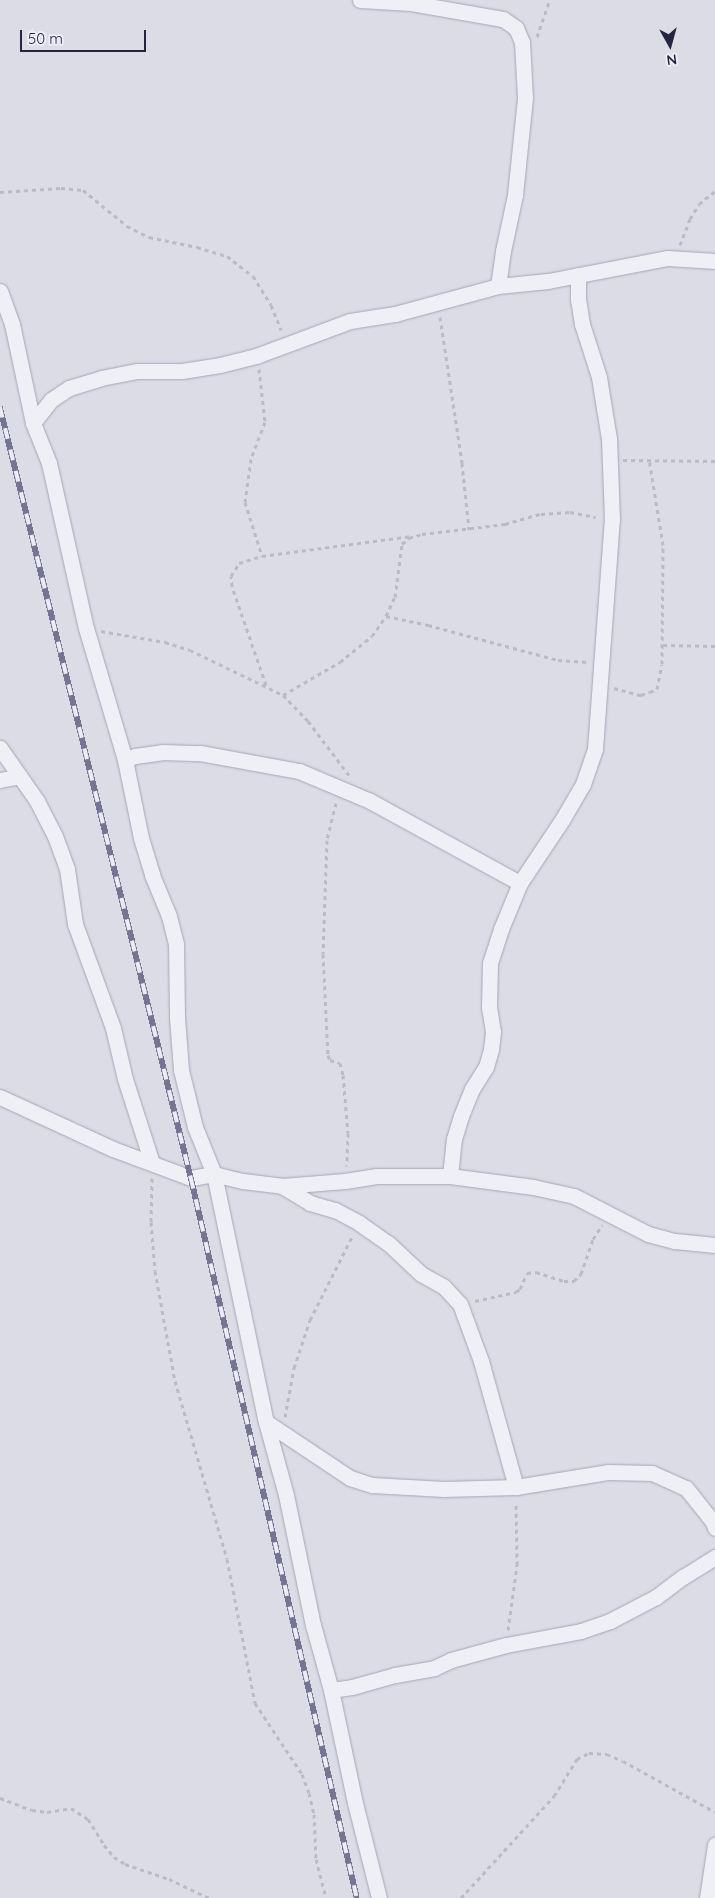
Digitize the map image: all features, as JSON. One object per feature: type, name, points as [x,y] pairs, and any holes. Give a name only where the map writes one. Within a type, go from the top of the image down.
[{"type":"street","points":[[360,0],[411,3],[503,19],[516,28],[522,42],[524,107],[515,195],[503,250],[498,286]]},
{"type":"street","points":[[33,423],[51,400],[69,388],[101,378],[137,371],[182,371],[220,366],[256,356],[350,321],[395,314],[438,304],[498,286],[548,281],[668,258],[715,261]]},
{"type":"street","points":[[450,1176],[454,1139],[461,1116],[472,1089],[486,1067],[491,1049],[493,1032],[489,1008],[490,962],[501,929],[520,883],[584,784],[595,749],[602,684],[612,520],[609,439],[597,366],[582,324],[578,300],[578,275]]},
{"type":"street","points":[[0,291],[12,324],[33,423],[49,463],[86,628],[125,760],[141,838],[152,875],[169,916],[176,944],[177,1017],[181,1070],[196,1127],[214,1174],[266,1422],[286,1495],[313,1625],[331,1690],[353,1794],[379,1898]]},
{"type":"street","points":[[0,748],[46,818],[67,869],[75,924],[113,1028],[125,1079],[152,1164]]},
{"type":"street","points":[[125,760],[135,756],[162,752],[200,753],[299,771],[394,814],[520,883]]},
{"type":"street","points":[[0,780],[20,776]]},
{"type":"street","points":[[0,1097],[113,1149],[192,1178],[214,1174],[243,1181],[282,1186],[346,1181],[377,1176],[450,1176],[533,1187],[574,1196],[648,1234],[675,1241],[715,1245]]},
{"type":"street","points":[[282,1186],[310,1203],[335,1210],[359,1223],[388,1243],[421,1274],[444,1288],[460,1304],[481,1360],[516,1487]]},
{"type":"street","points":[[266,1422],[350,1478],[372,1485],[444,1489],[516,1487],[609,1472],[652,1473],[686,1488],[713,1522],[715,1528]]},
{"type":"street","points":[[331,1690],[352,1688],[394,1675],[434,1668],[451,1660],[506,1645],[582,1631],[610,1621],[656,1597],[682,1577],[715,1558]]},
{"type":"street","points":[[707,1898],[715,1845]]},
{"type":"path","points":[[536,41],[550,0]]},
{"type":"path","points":[[0,192],[61,188],[83,190],[127,226],[149,237],[197,247],[227,256],[253,276],[271,305],[286,345]]},
{"type":"path","points":[[668,258],[681,243],[690,219],[699,204],[715,191]]},
{"type":"path","points":[[438,304],[462,463],[469,530]]},
{"type":"path","points":[[256,356],[265,422],[251,459],[245,502],[262,556]]},
{"type":"path","points":[[602,684],[641,695],[657,688],[663,645],[663,545],[649,459]]},
{"type":"path","points":[[609,460],[715,461]]},
{"type":"path","points":[[266,686],[241,616],[231,576],[239,563],[262,556],[469,530],[505,524],[541,514],[570,512],[612,520]]},
{"type":"path","points":[[283,695],[340,662],[372,636],[386,616],[395,597],[402,544],[417,536]]},
{"type":"path","points":[[386,616],[428,625],[558,660],[603,663]]},
{"type":"path","points":[[86,628],[165,642],[190,650],[283,695],[308,721],[354,782]]},
{"type":"path","points":[[663,645],[715,646]]},
{"type":"path","points":[[340,788],[327,840],[323,954],[328,1055],[330,1060],[340,1063],[344,1075],[349,1141],[346,1181]]},
{"type":"path","points":[[152,1164],[151,1222],[155,1271],[175,1381],[227,1559],[255,1703],[302,1774],[309,1793],[314,1814],[316,1859],[326,1898]]},
{"type":"path","points":[[460,1304],[516,1292],[520,1289],[527,1273],[536,1272],[564,1281],[574,1280],[581,1274],[593,1239],[611,1215]]},
{"type":"path","points":[[282,1432],[294,1368],[310,1320],[359,1223]]},
{"type":"path","points":[[506,1645],[517,1565],[516,1487]]},
{"type":"path","points":[[461,1898],[554,1796],[577,1759],[589,1753],[606,1754],[623,1760],[715,1812]]},
{"type":"path","points":[[0,1798],[32,1810],[47,1812],[71,1808],[88,1819],[114,1857],[125,1864],[169,1879],[209,1898]]},
{"type":"railway","points":[[0,407],[191,1178],[357,1898]]}]
